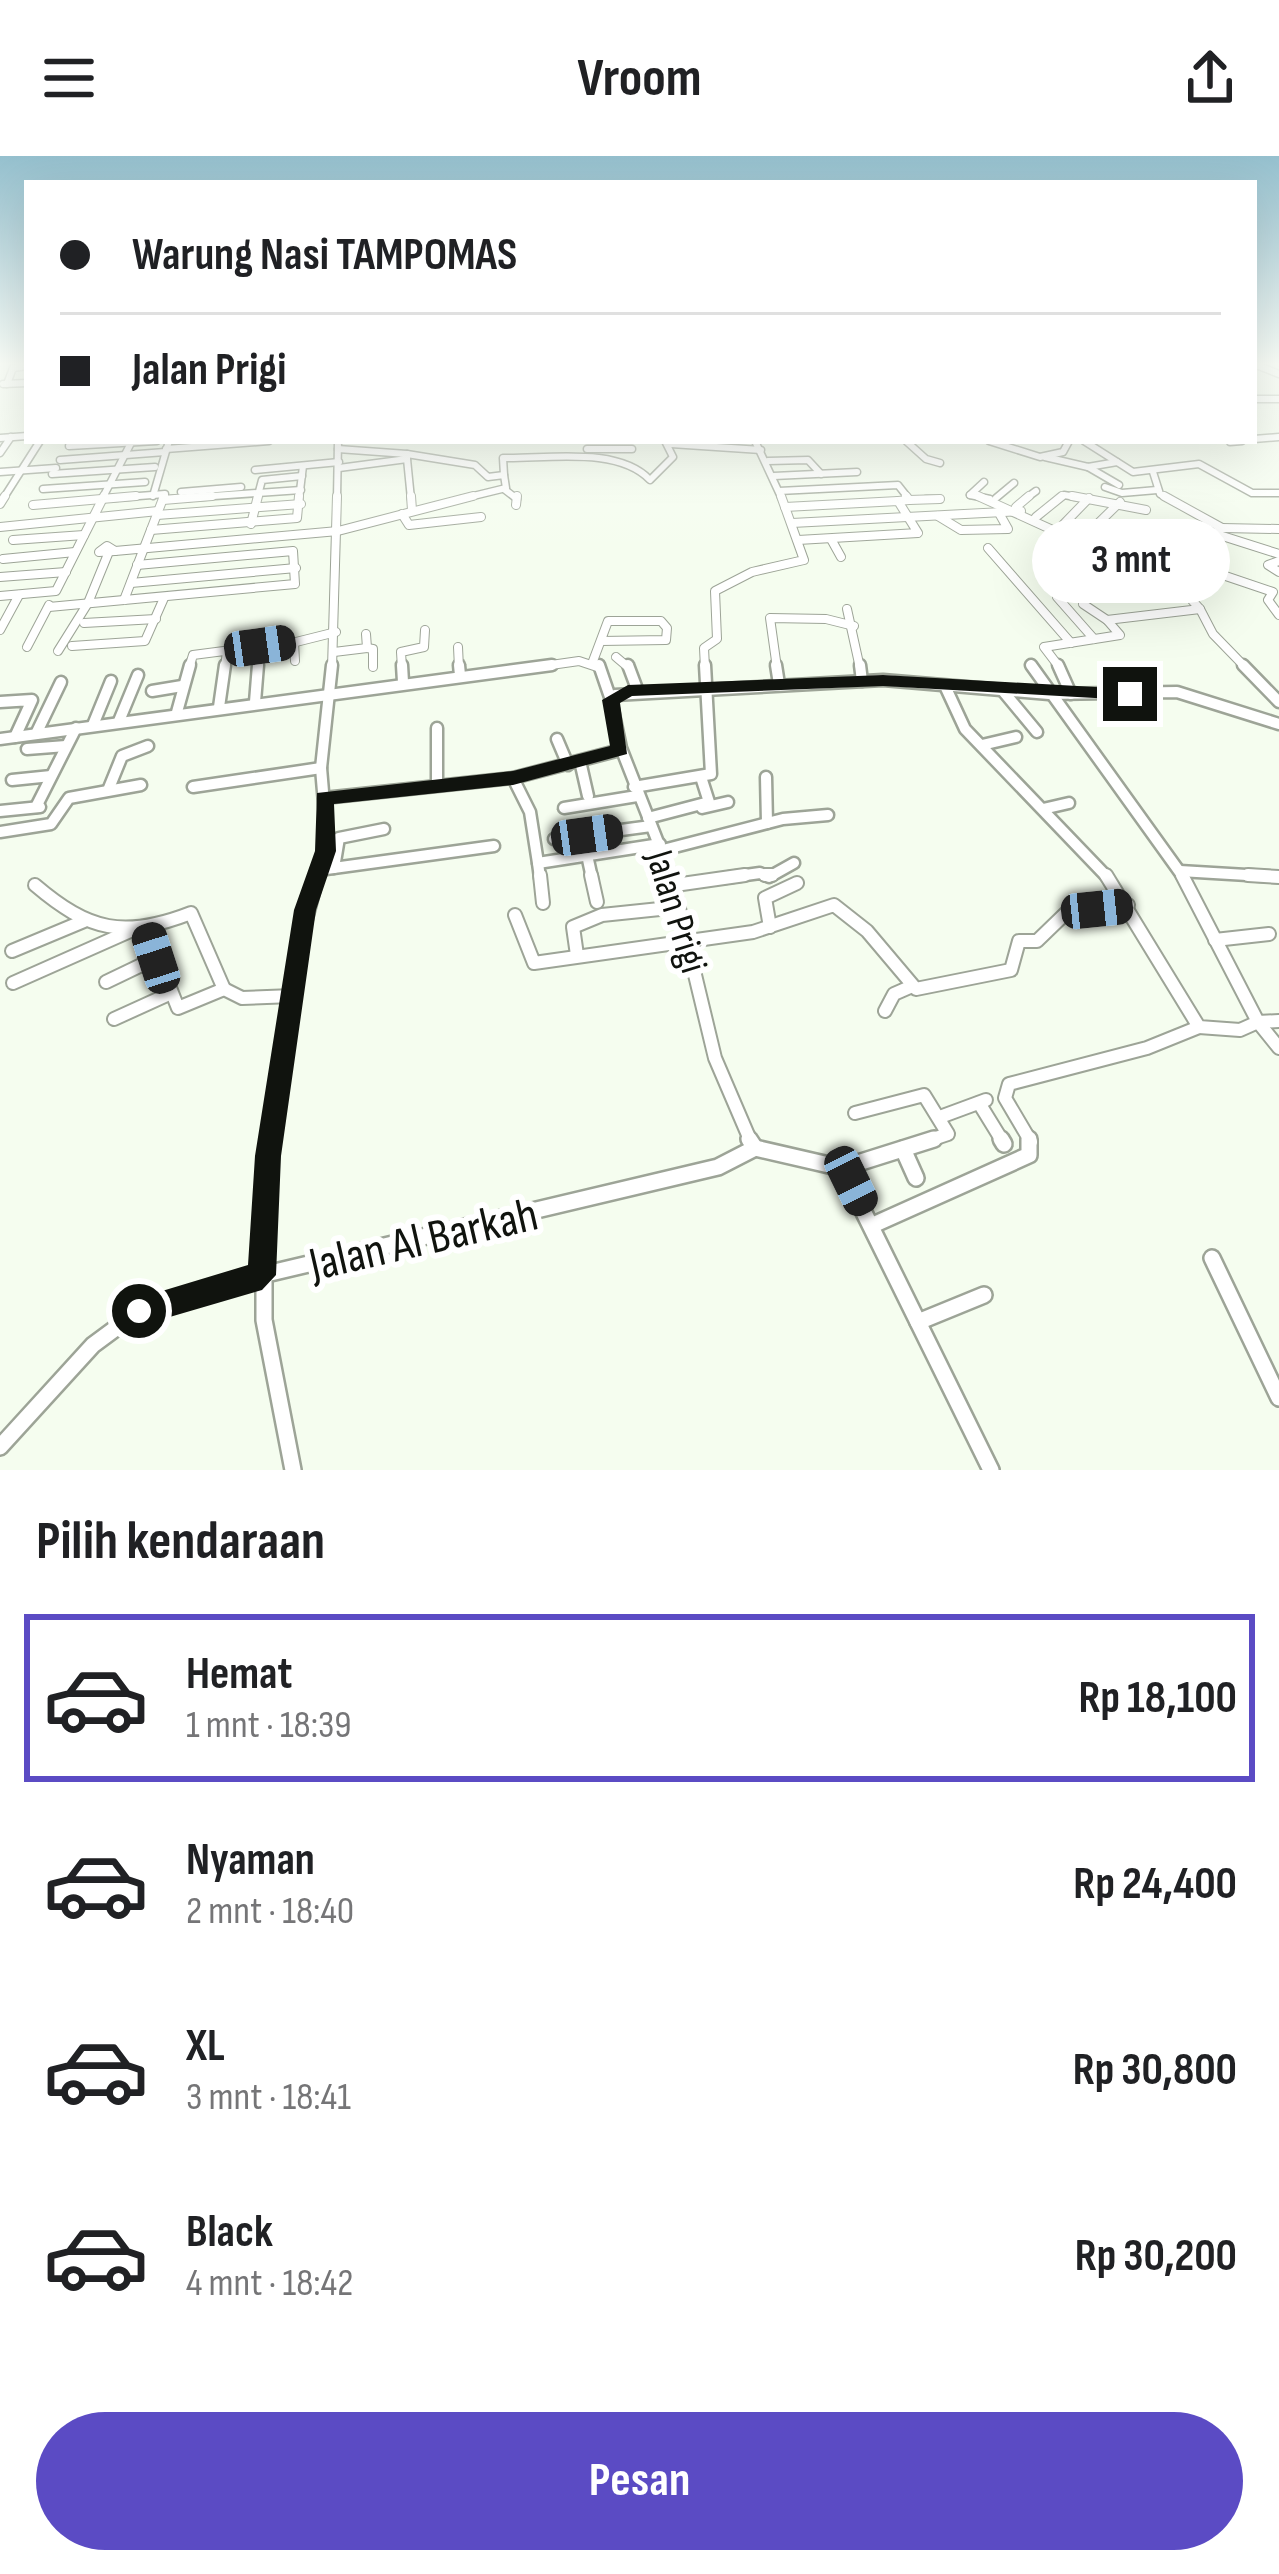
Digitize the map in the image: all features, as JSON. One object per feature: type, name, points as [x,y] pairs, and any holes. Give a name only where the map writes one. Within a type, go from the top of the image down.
[{"type":"street","points":[[0,451],[11,437]]},
{"type":"street","points":[[0,438],[24,438]]},
{"type":"street","points":[[0,499],[31,444]]},
{"type":"street","points":[[69,444],[32,508],[302,490]]},
{"type":"street","points":[[27,647],[130,444]]},
{"type":"street","points":[[0,472],[167,448],[241,449],[266,444]]},
{"type":"street","points":[[644,497],[649,480],[673,457],[668,444]]},
{"type":"street","points":[[701,444],[808,460],[821,474]]},
{"type":"street","points":[[726,444],[732,452]]},
{"type":"street","points":[[564,808],[701,777],[714,766],[704,648],[717,639],[715,591],[744,574],[801,565],[792,523],[757,444]]},
{"type":"street","points":[[909,444],[926,459],[940,463]]},
{"type":"street","points":[[999,444],[1088,467],[1118,462]]},
{"type":"street","points":[[1044,457],[1064,452],[1068,444]]},
{"type":"street","points":[[1089,444],[1133,472],[1199,464],[1252,493],[1279,493]]},
{"type":"street","points":[[326,869],[321,768],[336,632],[338,445],[427,454],[445,466],[475,465],[488,477],[504,475]]},
{"type":"street","points":[[505,489],[503,458],[586,447],[632,449]]},
{"type":"street","points":[[586,447],[634,465],[649,480]]},
{"type":"street","points":[[124,600],[158,513],[167,448]]},
{"type":"street","points":[[231,592],[262,480],[410,452]]},
{"type":"street","points":[[410,452],[406,524],[481,517]]},
{"type":"street","points":[[56,467],[155,467]]},
{"type":"street","points":[[1088,467],[1115,486],[1157,490],[1218,530],[1279,558]]},
{"type":"street","points":[[255,470],[303,472]]},
{"type":"street","points":[[151,530],[297,518],[303,472]]},
{"type":"street","points":[[774,476],[856,472]]},
{"type":"street","points":[[1153,472],[1157,490]]},
{"type":"street","points":[[43,489],[145,482]]},
{"type":"street","points":[[984,482],[970,495],[996,498],[1054,533],[1103,550],[1114,540]]},
{"type":"street","points":[[996,498],[1014,483]]},
{"type":"street","points":[[779,491],[898,485],[917,534],[798,540]]},
{"type":"street","points":[[160,497],[241,487]]},
{"type":"street","points":[[110,549],[338,530],[505,489],[518,495],[516,505]]},
{"type":"street","points":[[792,523],[999,512],[1018,509],[1036,490]]},
{"type":"street","points":[[1036,518],[1062,496],[1120,502],[1146,510]]},
{"type":"street","points":[[1054,533],[1089,498]]},
{"type":"street","points":[[785,507],[940,499]]},
{"type":"street","points":[[1079,542],[1120,502]]},
{"type":"street","points":[[0,524],[301,505]]},
{"type":"street","points":[[1111,510],[1127,516]]},
{"type":"street","points":[[938,516],[946,527],[963,532],[1008,529],[999,512]]},
{"type":"street","points":[[58,651],[85,605],[125,514]]},
{"type":"street","points":[[436,524],[437,535]]},
{"type":"street","points":[[1279,529],[1264,532],[1246,524],[1180,544],[1196,566],[1273,592],[1268,600],[1279,615]]},
{"type":"street","points":[[1,561],[15,537],[84,535]]},
{"type":"street","points":[[896,536],[902,548]]},
{"type":"street","points":[[831,538],[841,557]]},
{"type":"street","points":[[988,548],[1071,643]]},
{"type":"street","points":[[49,607],[124,600],[162,602],[293,586],[296,568],[293,551],[137,565]]},
{"type":"street","points":[[1,561],[75,553]]},
{"type":"street","points":[[1279,558],[1268,565],[1279,572]]},
{"type":"street","points":[[1196,566],[1179,580],[1213,634],[1279,702]]},
{"type":"street","points":[[130,583],[296,568]]},
{"type":"street","points":[[0,577],[66,572]]},
{"type":"street","points":[[0,596],[56,591]]},
{"type":"street","points":[[0,630],[19,595]]},
{"type":"street","points":[[1057,597],[1094,639]]},
{"type":"street","points":[[73,646],[142,642],[162,602]]},
{"type":"street","points":[[1071,694],[1064,671],[1043,648],[1120,635],[1083,604]]},
{"type":"street","points":[[847,609],[862,681]]},
{"type":"street","points":[[1107,620],[1200,609]]},
{"type":"street","points":[[779,684],[770,618],[819,618],[854,626]]},
{"type":"street","points":[[84,623],[157,619]]},
{"type":"street","points":[[0,739],[403,682],[593,662],[608,621],[661,621],[667,628],[665,640],[601,641]]},
{"type":"street","points":[[403,682],[396,652],[424,647],[425,630]]},
{"type":"street","points":[[177,712],[191,656],[336,632]]},
{"type":"street","points":[[366,634],[367,648]]},
{"type":"street","points":[[295,661],[296,642]]},
{"type":"street","points":[[255,702],[260,646]]},
{"type":"street","points":[[458,647],[460,675]]},
{"type":"street","points":[[334,652],[373,649],[373,667]]},
{"type":"street","points":[[219,707],[226,651]]},
{"type":"street","points":[[616,657],[628,664],[637,689]]},
{"type":"street","name":"Jalan Prigi","points":[[593,662],[610,700],[620,750],[675,885],[723,1087],[736,1125],[754,1148]]},
{"type":"street","points":[[1031,664],[1048,694],[1088,736],[1130,808],[1180,872],[1258,1022],[1279,1048]]},
{"type":"street","points":[[119,721],[138,675]]},
{"type":"street","points":[[93,725],[110,681]]},
{"type":"street","points":[[605,685],[623,691],[862,681],[1048,694],[1191,694],[1279,724]]},
{"type":"street","points":[[36,734],[62,682]]},
{"type":"street","points":[[152,691],[182,686]]},
{"type":"street","points":[[946,688],[956,716],[1092,856],[1128,905],[1152,959],[1199,1028]]},
{"type":"street","points":[[610,700],[623,691]]},
{"type":"street","points":[[1003,691],[1037,732]]},
{"type":"street","points":[[0,702],[32,700],[15,737]]},
{"type":"street","points":[[0,812],[40,807],[76,728]]},
{"type":"street","points":[[436,784],[437,728]]},
{"type":"street","points":[[982,745],[1016,737]]},
{"type":"street","points":[[557,739],[588,796]]},
{"type":"street","points":[[27,749],[66,746]]},
{"type":"street","points":[[110,788],[122,756],[148,746]]},
{"type":"street","points":[[324,798],[513,778],[620,750]]},
{"type":"street","points":[[193,787],[321,768]]},
{"type":"street","points":[[480,768],[482,783]]},
{"type":"street","points":[[12,780],[51,776]]},
{"type":"street","points":[[649,822],[709,802],[701,777]]},
{"type":"street","points":[[766,777],[767,823]]},
{"type":"street","points":[[513,778],[530,812],[543,903]]},
{"type":"street","points":[[0,832],[52,824],[64,800],[141,785]]},
{"type":"street","points":[[554,839],[728,802]]},
{"type":"street","points":[[1043,809],[1069,802]]},
{"type":"street","points":[[538,863],[662,847],[767,823],[828,815]]},
{"type":"street","points":[[293,1470],[267,1342],[262,1275],[266,1177],[305,910],[342,836],[384,829]]},
{"type":"street","points":[[326,869],[494,847]]},
{"type":"street","points":[[587,855],[597,902]]},
{"type":"street","points":[[675,885],[759,873],[769,877],[794,862]]},
{"type":"street","points":[[1180,872],[1271,873]]},
{"type":"street","points":[[770,927],[765,898],[797,883]]},
{"type":"street","points":[[35,885],[84,921],[142,929]]},
{"type":"street","points":[[885,1011],[894,994],[910,987],[1011,970],[1019,941],[1036,941],[1066,912],[1128,905]]},
{"type":"street","points":[[515,915],[534,963],[770,927],[838,906],[877,943],[910,987]]},
{"type":"street","points":[[577,955],[573,927],[602,915],[679,907]]},
{"type":"street","points":[[13,983],[191,913],[224,989],[242,998],[293,996]]},
{"type":"street","points":[[12,951],[84,921]]},
{"type":"street","points":[[142,929],[169,994],[184,1009],[224,989]]},
{"type":"street","points":[[1215,940],[1269,934]]},
{"type":"street","points":[[106,982],[156,958]]},
{"type":"street","points":[[114,1019],[169,994]]},
{"type":"street","points":[[872,1225],[1029,1155],[1030,1142],[1005,1098],[1009,1084],[1077,1060],[1145,1048],[1172,1033],[1199,1028],[1240,1030],[1258,1022],[1279,1021]]},
{"type":"street","points":[[754,1148],[842,1168],[948,1134],[923,1094],[855,1113]]},
{"type":"street","points":[[940,1117],[982,1101],[1004,1144]]},
{"type":"street","name":"Jalan Al Barkah","points":[[0,1447],[123,1320],[262,1275],[718,1167],[754,1148]]},
{"type":"street","points":[[903,1149],[916,1178]]},
{"type":"street","points":[[842,1168],[986,1465]]},
{"type":"street","points":[[1212,1258],[1279,1398]]},
{"type":"street","points":[[918,1322],[984,1294]]},
{"type":"route","points":[[139,1311],[262,1275],[268,1156],[290,1039],[305,910],[326,851],[324,798],[513,778],[620,750],[610,700],[628,690],[883,680],[1048,694],[1130,694]]}]
